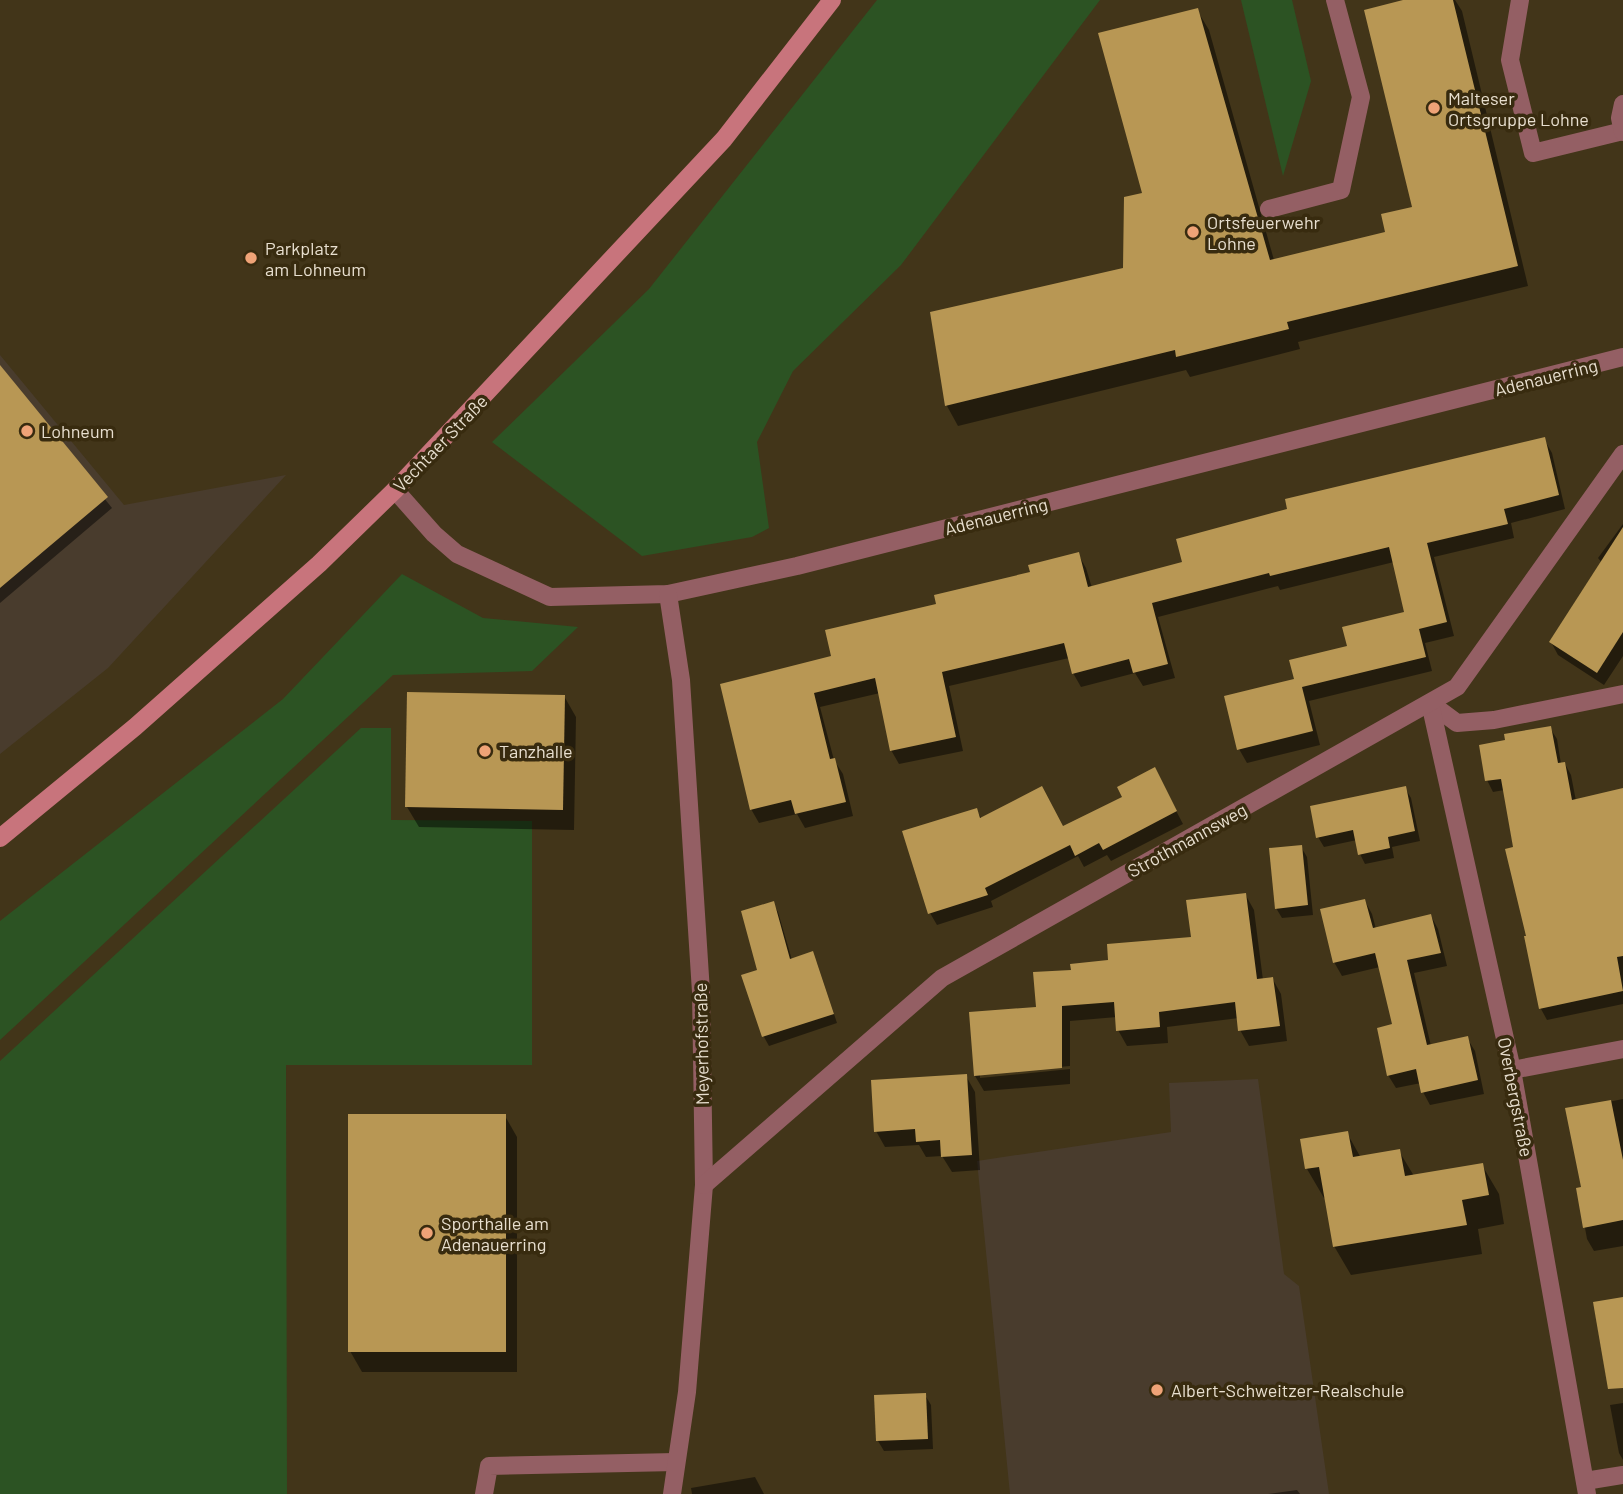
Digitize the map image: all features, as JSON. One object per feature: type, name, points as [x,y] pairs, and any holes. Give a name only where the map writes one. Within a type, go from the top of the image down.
[{"type":"main road","name":"Vechtaer Straße","points":[[0,838],[156,709],[319,564],[396,490],[724,139],[832,0]]},
{"type":"street","points":[[1269,209],[1341,190],[1361,97],[1335,0]]},
{"type":"street","points":[[1520,0],[1510,60],[1533,153],[1623,132],[1620,118],[1623,104]]},
{"type":"street","name":"Adenauerring","points":[[396,490],[434,534],[457,554],[550,597],[668,594],[797,566],[1623,357]]},
{"type":"street","name":"Strothmannsweg","points":[[705,1185],[942,978],[1457,687],[1623,454]]},
{"type":"street","name":"Meyerhofstraße","points":[[668,594],[681,680],[701,992],[705,1185],[687,1392],[672,1494]]},
{"type":"street","points":[[1430,703],[1457,723],[1494,720],[1623,694]]},
{"type":"street","name":"Overbergstraße","points":[[1430,703],[1512,1070],[1586,1488]]},
{"type":"street","points":[[1512,1070],[1623,1049]]},
{"type":"street","points":[[484,1494],[489,1466],[676,1462]]},
{"type":"street","points":[[1586,1488],[1623,1475]]},
{"type":"shaded area","points":[[0,355],[124,505],[286,475],[108,668],[0,754]]},
{"type":"shaded area","name":"Albert-Schweitzer-Realschule","points":[[1258,1079],[1284,1274],[1299,1286],[1329,1494],[1010,1494],[977,1161],[1171,1132],[1169,1083]]},
{"type":"green space","points":[[877,0],[1100,0],[901,265],[793,371],[757,442],[769,528],[752,537],[642,556],[492,442],[649,289]]},
{"type":"green space","points":[[1241,0],[1292,0],[1311,81],[1283,176]]},
{"type":"green space","points":[[402,574],[483,618],[578,627],[532,671],[393,675],[0,1040],[0,921],[283,699]]},
{"type":"green space","points":[[361,728],[391,728],[391,820],[532,821],[532,1065],[286,1065],[287,1494],[0,1494],[0,1061]]},
{"type":"building","name":"Ortsfeuerwehr Lohne","points":[[1403,0],[1453,0],[1518,266],[1287,322],[1289,329],[1176,357],[1175,350],[945,406],[930,312],[1123,268],[1124,197],[1142,193],[1098,33],[1198,8],[1270,260],[1385,232],[1381,214],[1412,207],[1364,10]]},
{"type":"building","name":"Lohneum","points":[[0,365],[108,497],[0,588]]},
{"type":"building","points":[[1545,437],[1559,495],[1504,509],[1508,524],[1427,543],[1447,622],[1419,629],[1426,657],[1302,687],[1313,731],[1237,750],[1224,696],[1294,679],[1289,660],[1347,646],[1342,627],[1404,612],[1389,547],[1270,576],[1269,573],[1152,603],[1168,664],[1133,673],[1129,659],[1072,674],[1064,643],[942,672],[956,737],[890,751],[875,678],[814,693],[830,759],[835,758],[846,802],[795,814],[791,800],[750,810],[720,684],[831,656],[825,630],[936,604],[934,595],[1030,572],[1028,565],[1079,552],[1088,587],[1182,562],[1176,539],[1287,509],[1285,499]]},
{"type":"building","points":[[1623,527],[1623,632],[1597,673],[1549,642]]},
{"type":"building","name":"Tanzhalle","points":[[407,692],[565,695],[563,810],[405,807]]},
{"type":"building","points":[[1551,726],[1558,763],[1565,762],[1572,800],[1623,788],[1623,956],[1617,957],[1623,991],[1539,1009],[1526,936],[1505,849],[1513,847],[1501,779],[1485,781],[1479,745],[1505,740],[1504,734]]},
{"type":"building","points":[[1155,767],[1177,811],[1103,850],[1099,843],[1075,856],[1070,845],[985,888],[988,895],[928,914],[902,831],[977,808],[980,818],[1042,786],[1063,826],[1122,797],[1117,787]]},
{"type":"building","points":[[1406,786],[1415,831],[1388,837],[1390,848],[1358,855],[1353,830],[1316,838],[1310,806]]},
{"type":"building","points":[[1302,845],[1308,905],[1275,909],[1269,848]]},
{"type":"building","points":[[1246,893],[1257,979],[1273,977],[1280,1026],[1238,1031],[1235,1002],[1159,1012],[1160,1027],[1116,1031],[1114,1002],[1062,1006],[1062,1068],[974,1076],[969,1012],[1036,1007],[1033,972],[1071,970],[1070,964],[1108,960],[1107,944],[1191,937],[1186,900]]},
{"type":"building","points":[[1365,899],[1373,928],[1431,914],[1441,953],[1407,960],[1427,1045],[1468,1036],[1478,1080],[1421,1093],[1416,1069],[1387,1076],[1377,1028],[1392,1024],[1375,953],[1333,963],[1320,909]]},
{"type":"building","points":[[774,901],[790,959],[813,951],[834,1014],[762,1037],[741,975],[757,970],[741,911]]},
{"type":"building","points":[[967,1074],[972,1155],[941,1157],[940,1140],[916,1142],[915,1129],[874,1132],[871,1080]]},
{"type":"building","points":[[1611,1100],[1623,1160],[1623,1220],[1583,1228],[1576,1188],[1581,1187],[1565,1108]]},
{"type":"building","name":"Sporthalle am Adenauerring","points":[[348,1114],[506,1114],[506,1352],[348,1352]]},
{"type":"building","points":[[1348,1131],[1353,1157],[1400,1149],[1405,1176],[1483,1163],[1489,1195],[1462,1200],[1467,1225],[1333,1247],[1319,1167],[1305,1169],[1300,1139]]},
{"type":"building","points":[[1623,1297],[1623,1388],[1608,1389],[1593,1302]]},
{"type":"building","points":[[926,1393],[928,1439],[876,1441],[874,1395]]},
{"type":"place","name":"Malteser Ortsgruppe Lohne","points":[[1434,108]]},
{"type":"place","name":"Ortsfeuerwehr Lohne","points":[[1193,232]]},
{"type":"place","name":"Parkplatz am Lohneum","points":[[251,258]]},
{"type":"place","name":"Lohneum","points":[[27,431]]},
{"type":"place","name":"Tanzhalle","points":[[485,751]]},
{"type":"place","name":"Sporthalle am Adenauerring","points":[[427,1233]]},
{"type":"place","name":"Albert-Schweitzer-Realschule","points":[[1157,1390]]}]
